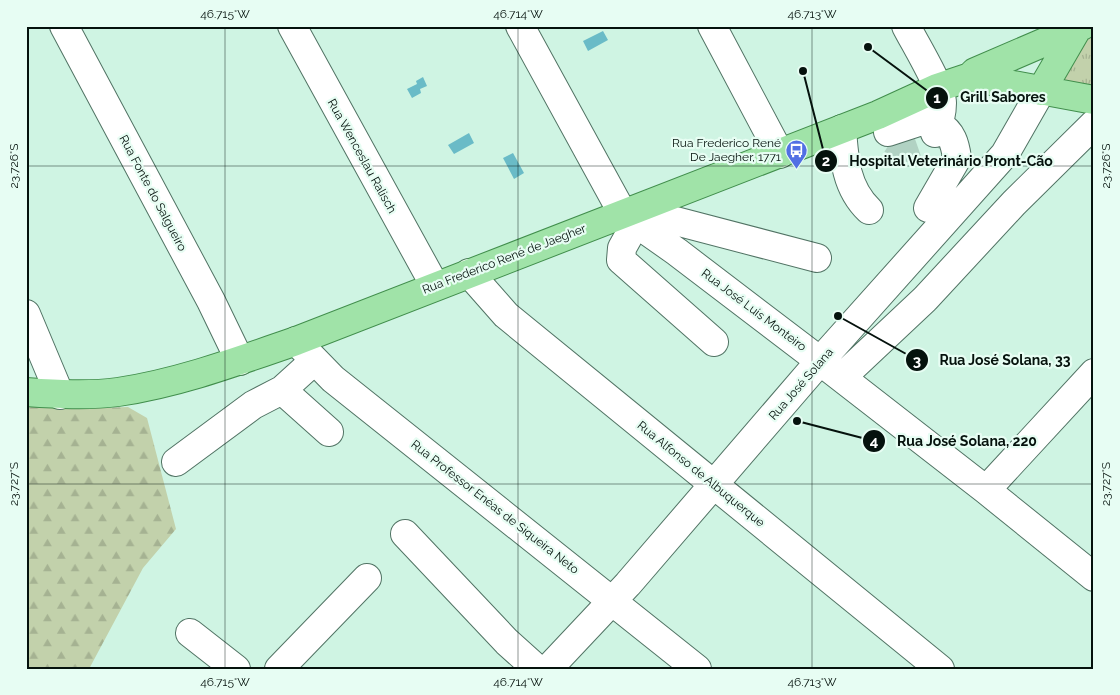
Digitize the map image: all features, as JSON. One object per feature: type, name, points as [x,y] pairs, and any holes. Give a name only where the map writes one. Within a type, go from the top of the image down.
[{"type":"main road","name":"Rua Frederico René de Jaegher","points":[[26,392],[60,395],[118,392],[160,384],[240,361],[305,351],[435,286],[629,218],[842,129],[886,129],[937,88],[970,77],[975,72],[1079,28]]},
{"type":"main road","points":[[1041,91],[1079,28]]},
{"type":"main road","name":"Rua Frederico René de Jaegher","points":[[970,77],[1094,100]]},
{"type":"street","name":"Rua Fonte do Salgueiro","points":[[64,26],[211,301],[240,361]]},
{"type":"street","name":"Rua Wenceslau Ralisch","points":[[292,26],[435,286]]},
{"type":"street","points":[[520,26],[629,218],[621,260],[714,342]]},
{"type":"street","points":[[712,26],[780,154]]},
{"type":"street","points":[[906,26],[942,102],[938,124]]},
{"type":"street","name":"Rua José Solana","points":[[548,669],[613,600],[820,360],[1005,154],[1041,91]]},
{"type":"street","points":[[886,129],[938,124],[952,137],[957,158],[928,208]]},
{"type":"street","points":[[842,377],[925,299],[1014,204],[1094,124]]},
{"type":"street","points":[[842,129],[850,180],[857,199],[868,210]]},
{"type":"street","points":[[629,218],[668,219],[817,258]]},
{"type":"street","name":"Rua José Luis Monteiro","points":[[629,218],[820,360],[1094,577]]},
{"type":"street","name":"Rua Alfonso de Albuquerque","points":[[469,273],[506,315],[940,669]]},
{"type":"street","points":[[26,314],[60,395]]},
{"type":"street","points":[[176,462],[253,405],[282,390],[305,351]]},
{"type":"street","name":"Rua Professor Enéas de Siqueira Neto","points":[[305,351],[340,385],[613,600],[697,669]]},
{"type":"street","points":[[986,490],[1094,373]]},
{"type":"street","points":[[282,390],[329,432]]},
{"type":"street","points":[[405,534],[507,642],[537,669]]},
{"type":"street","points":[[278,669],[367,578]]},
{"type":"street","points":[[190,633],[236,669]]},
{"type":"green space","points":[[1094,26],[1094,99],[1037,90]]},
{"type":"green space","points":[[26,405],[63,409],[128,407],[147,418],[176,529],[143,568],[89,669],[26,669]]},
{"type":"water","points":[[603,31],[608,40],[588,51],[583,41]]},
{"type":"water","points":[[423,77],[427,86],[420,89],[421,93],[412,98],[407,89],[417,84],[416,81]]},
{"type":"water","points":[[469,133],[474,143],[454,154],[448,145]]},
{"type":"water","points":[[513,153],[524,173],[514,179],[503,158]]},
{"type":"tunnel","points":[[892,140],[905,147],[915,148],[925,144],[935,133]]},
{"type":"place","name":"Grill Sabores","points":[[868,47]]},
{"type":"place","name":"Hospital Veterinário Pront-Cão","points":[[803,71]]},
{"type":"place","name":"Rua Frederico René De Jaegher, 1771","points":[[797,169]]},
{"type":"place","name":"Rua José Solana, 33","points":[[838,316]]},
{"type":"place","name":"Rua José Solana, 220","points":[[797,421]]}]
